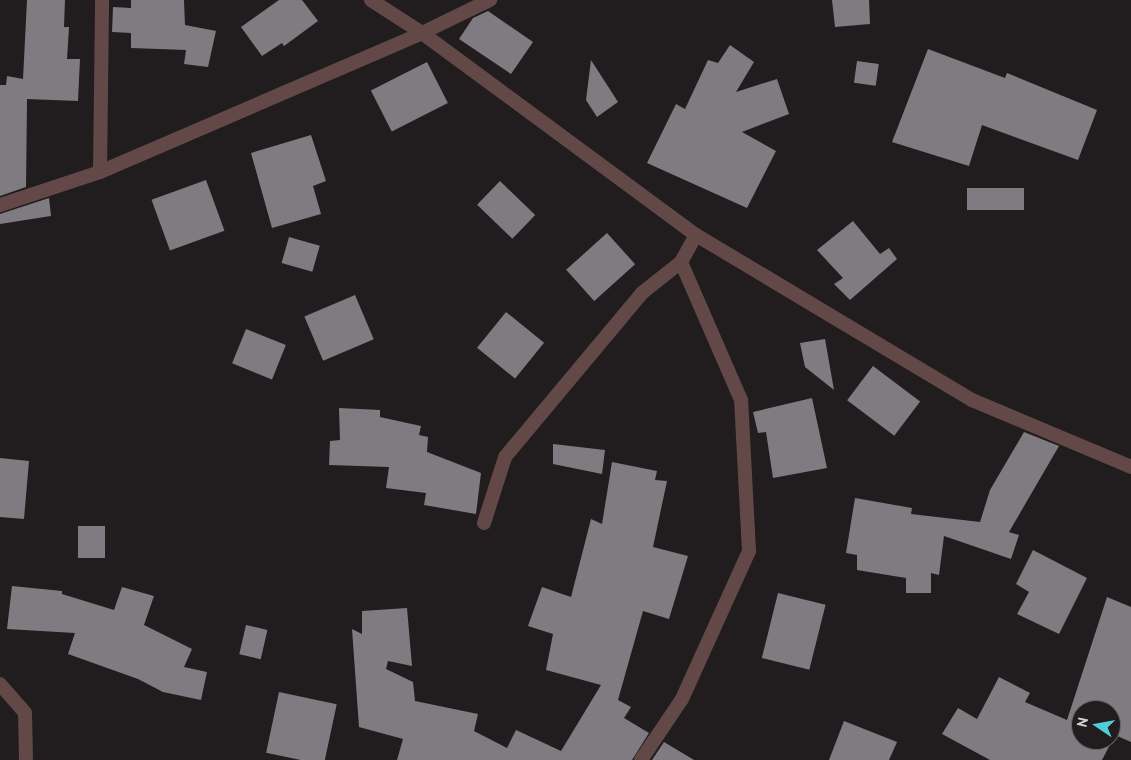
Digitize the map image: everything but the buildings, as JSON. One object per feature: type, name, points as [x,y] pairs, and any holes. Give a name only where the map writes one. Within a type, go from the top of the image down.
[{"type":"street","points":[[100,172],[102,0]]},
{"type":"street","points":[[371,0],[422,33],[696,235],[972,400],[1131,467]]},
{"type":"street","points":[[0,205],[100,172],[422,33],[490,0]]},
{"type":"street","points":[[484,523],[504,458],[642,293],[681,262],[696,235]]},
{"type":"street","points":[[641,760],[682,699],[749,551],[741,400],[681,262]]},
{"type":"street","points":[[0,684],[25,713],[26,760]]}]
